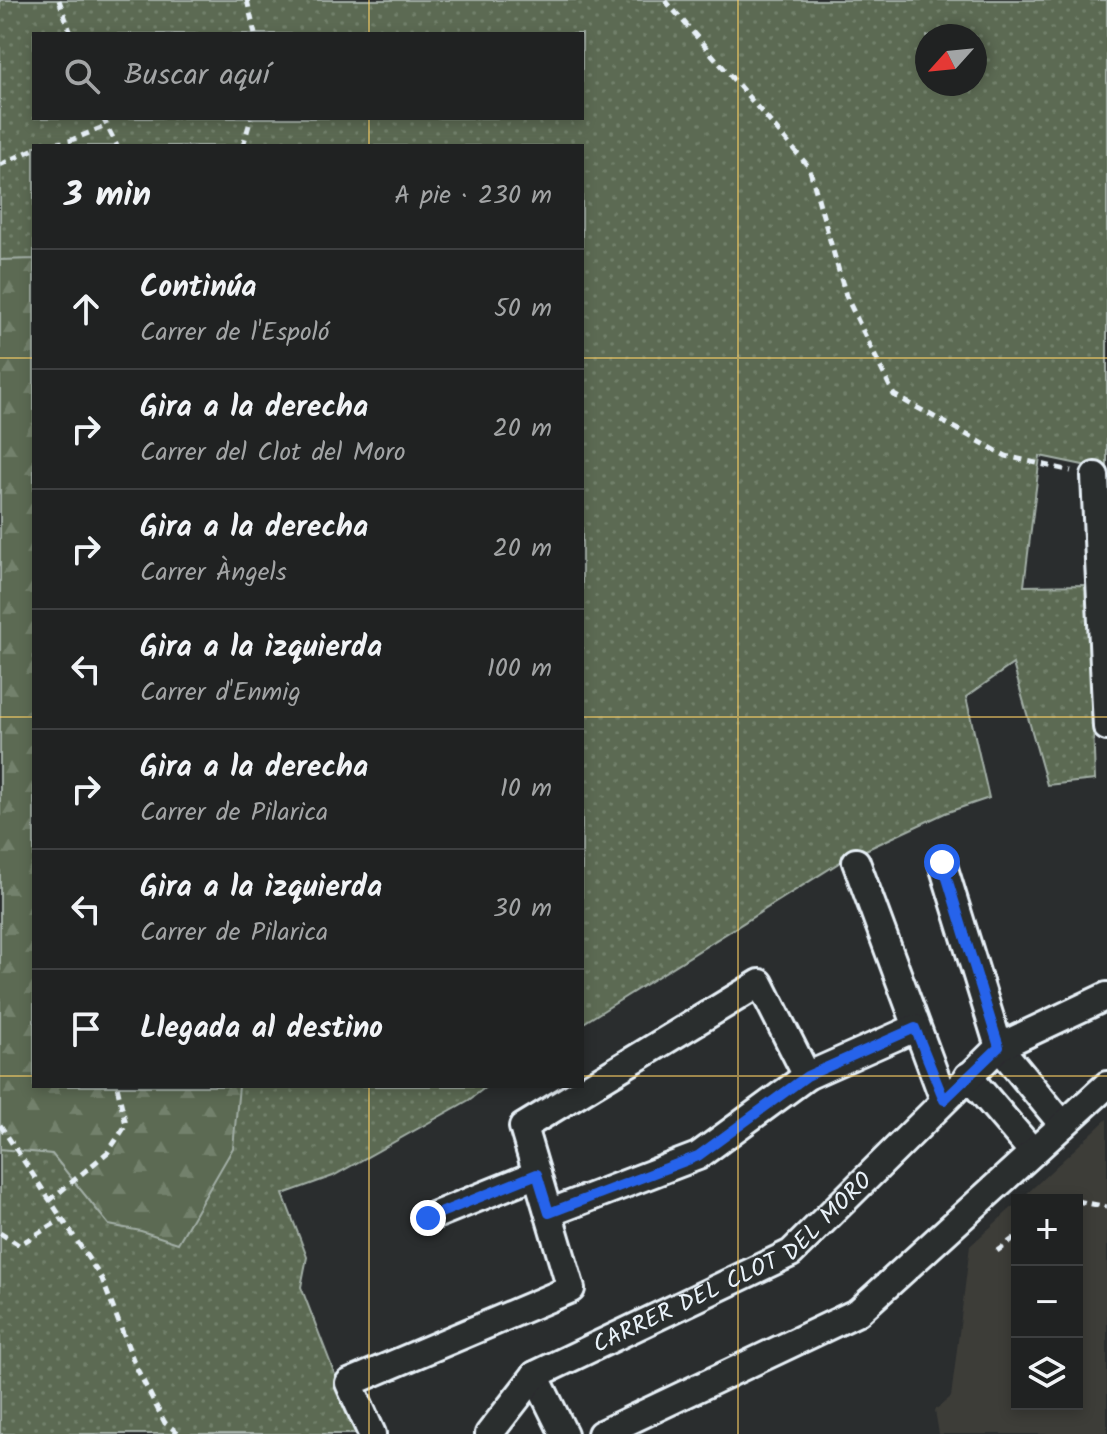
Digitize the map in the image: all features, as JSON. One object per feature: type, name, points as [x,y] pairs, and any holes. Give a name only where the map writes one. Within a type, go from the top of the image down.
[{"type":"street","points":[[1095,476],[1107,727]]},
{"type":"street","points":[[856,862],[944,1100]]},
{"type":"street","points":[[942,862],[999,1047],[1063,1125]]},
{"type":"street","points":[[372,1434],[349,1383],[571,1289],[523,1127],[760,983],[807,1076]]},
{"type":"street","name":"CARRER DEL CLOT DEL MORO","points":[[489,1434],[535,1375],[791,1253],[999,1047],[1107,996]]},
{"type":"street","points":[[549,1213],[698,1156],[807,1076],[915,1028]]},
{"type":"street","points":[[968,1076],[1033,1152]]},
{"type":"street","points":[[601,1434],[858,1312],[1107,1085]]},
{"type":"street","points":[[428,1218],[537,1174]]},
{"type":"street","points":[[535,1375],[564,1434]]},
{"type":"path","points":[[59,0],[70,32]]},
{"type":"path","points":[[247,0],[255,32]]},
{"type":"path","points":[[665,0],[809,167],[846,296],[894,395],[1006,456],[1095,476]]},
{"type":"path","points":[[104,120],[116,144]]},
{"type":"path","points":[[244,144],[250,120]]},
{"type":"path","points":[[52,144],[69,141],[106,126]]},
{"type":"path","points":[[0,165],[32,150]]},
{"type":"path","points":[[49,1201],[108,1152],[126,1125],[117,1088]]},
{"type":"path","points":[[0,1125],[102,1279],[136,1367],[165,1423],[180,1434]]},
{"type":"path","points":[[1083,1202],[1107,1207]]},
{"type":"path","points":[[0,1233],[19,1245],[62,1219]]},
{"type":"path","points":[[997,1251],[1011,1240]]},
{"type":"shaded area","points":[[1107,1119],[1107,1434],[939,1434],[935,1410],[951,1397],[970,1246],[1011,1208],[1011,1410],[1083,1410],[1083,1194],[1026,1194]]},
{"type":"green space","points":[[0,0],[1107,0],[1107,470],[1040,456],[1024,586],[1088,585],[1095,780],[1047,785],[1013,664],[966,697],[989,798],[945,813],[842,861],[584,1023],[584,144],[32,144],[32,1088],[484,1088],[469,1100],[333,1176],[283,1194],[307,1257],[301,1287],[358,1434],[0,1434]]},
{"type":"green space","points":[[32,259],[32,1088],[239,1088],[233,1148],[178,1243],[109,1225],[52,1154],[0,1149],[0,260]]},
{"type":"route","points":[[428,1218],[537,1174],[549,1213],[698,1156],[807,1076],[915,1028],[944,1100],[999,1047],[942,862]]}]
